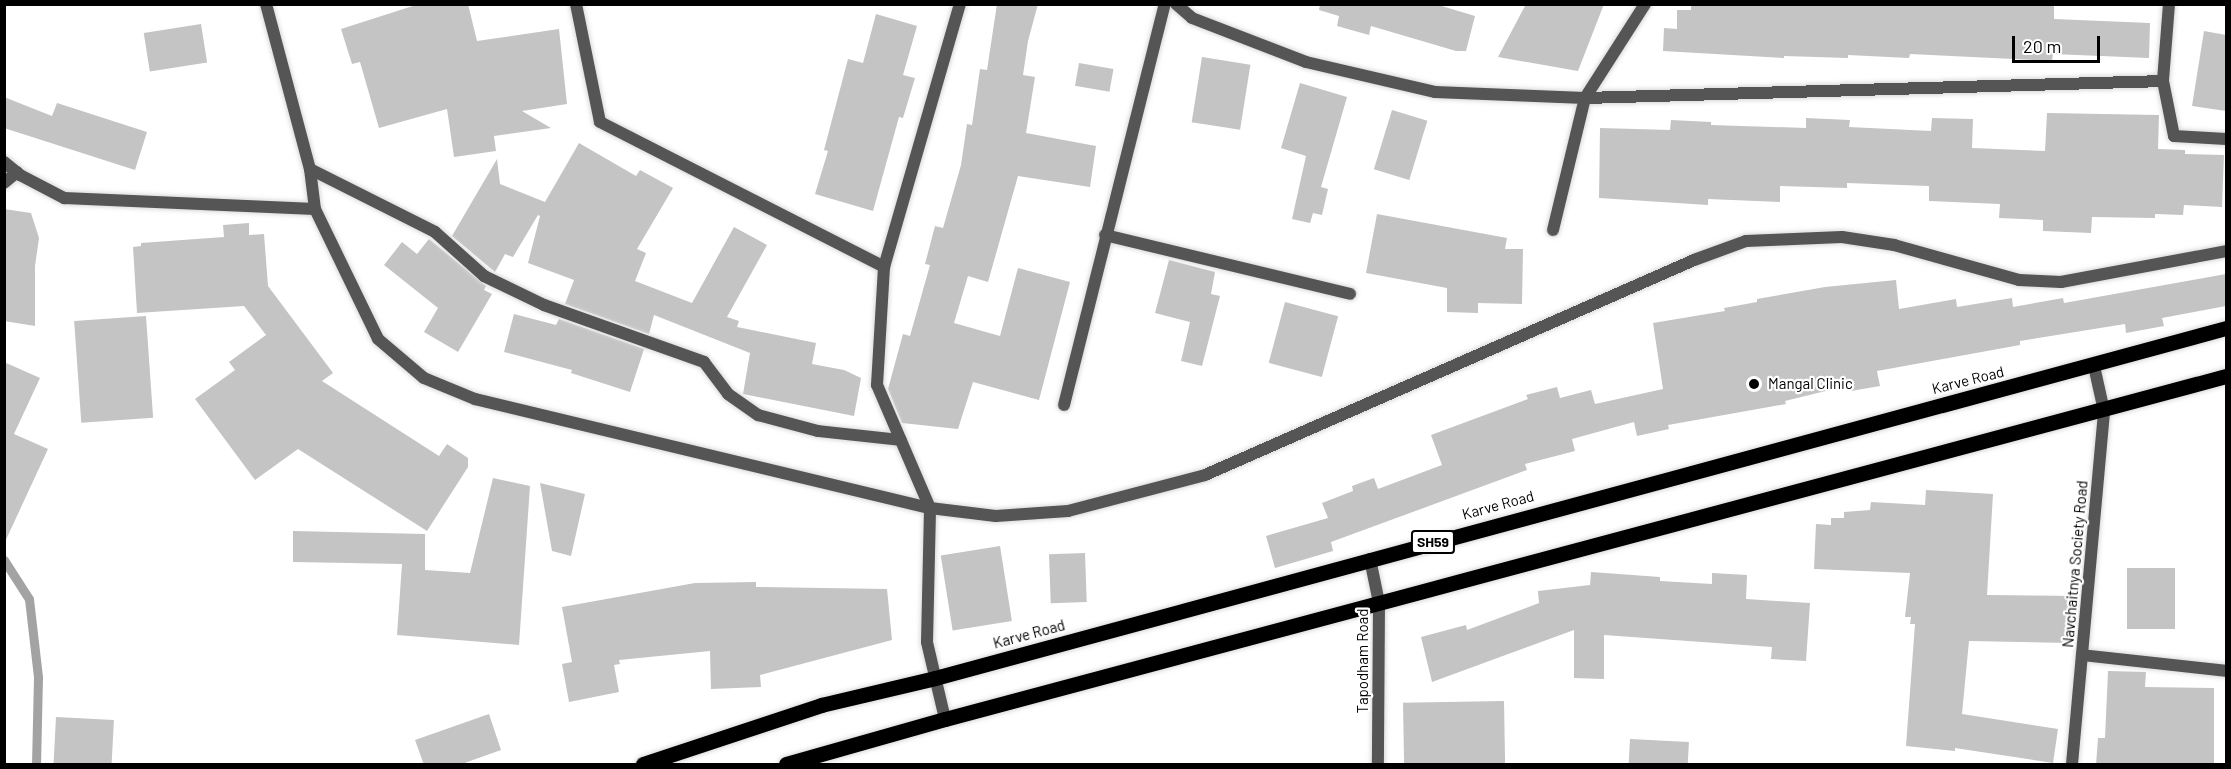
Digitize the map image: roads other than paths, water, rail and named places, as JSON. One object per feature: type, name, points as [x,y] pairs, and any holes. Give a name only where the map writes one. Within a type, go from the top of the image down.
[{"type":"main road","name":"Karve Road","points":[[643,765],[821,705],[935,678],[1879,421],[2094,366],[2226,328]]},
{"type":"main road","points":[[786,765],[945,718],[1900,462],[2104,411],[2226,376]]},
{"type":"street","points":[[266,4],[310,169],[315,208],[378,339],[424,378],[475,399],[930,508],[996,516],[1068,511],[1205,475],[1694,260],[1746,241],[1842,237],[1894,245],[2019,279],[2061,282],[2226,251]]},
{"type":"street","points":[[576,4],[600,122],[884,267]]},
{"type":"street","points":[[945,718],[927,642],[930,508],[877,385],[884,267],[960,4]]},
{"type":"street","points":[[1064,405],[1165,4]]},
{"type":"street","points":[[1176,4],[1192,18],[1306,62],[1424,89],[1513,97],[1585,98],[2163,81]]},
{"type":"street","points":[[1553,230],[1585,98],[1645,4]]},
{"type":"street","points":[[2169,4],[2163,81],[2174,136],[2226,139]]},
{"type":"street","points":[[4,162],[17,172],[64,198],[315,208]]},
{"type":"street","points":[[310,169],[435,232],[484,276],[544,305],[704,362],[728,394],[758,415],[818,431],[901,440]]},
{"type":"street","points":[[4,183],[17,172]]},
{"type":"street","points":[[1105,235],[1350,294]]},
{"type":"street","name":"Navchaitnya Society Road","points":[[2072,765],[2104,411],[2094,366]]},
{"type":"street","name":"Tapodham Road","points":[[1370,559],[1379,603],[1378,765]]},
{"type":"street","points":[[2082,655],[2226,670]]},
{"type":"waterway","points":[[4,560],[29,599],[38,677],[36,764]]},
{"type":"place","name":"Mangal Clinic","points":[[1754,384]]}]
